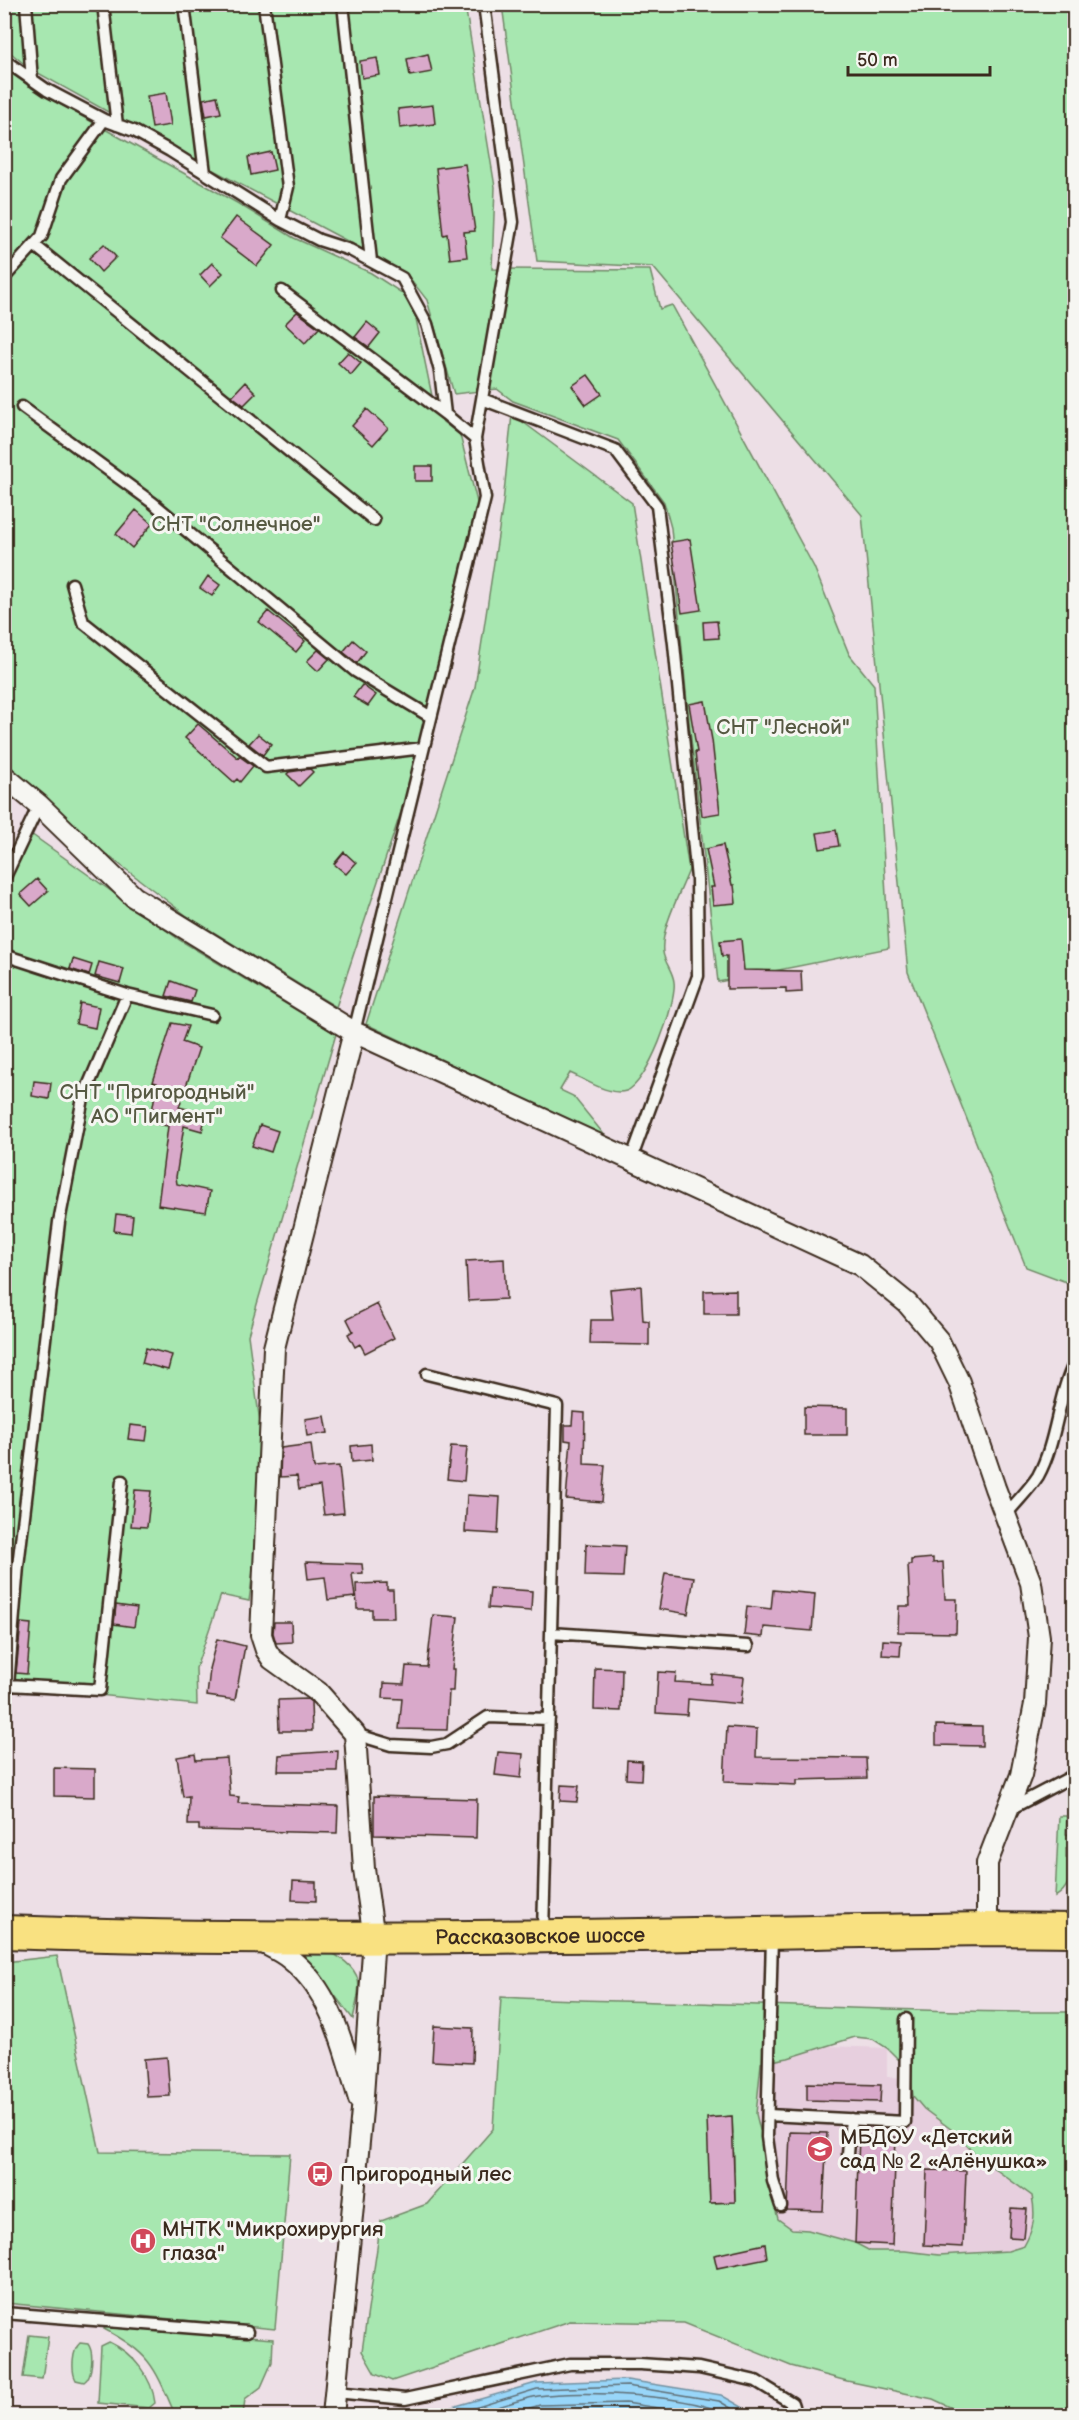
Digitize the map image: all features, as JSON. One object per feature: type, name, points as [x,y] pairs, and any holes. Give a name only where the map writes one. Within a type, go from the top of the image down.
[{"type":"main road","name":"Рассказовское шоссе","points":[[4,1932],[374,1938],[987,1929],[1074,1930]]},
{"type":"street","points":[[4,776],[39,805],[134,897],[354,1032],[860,1265],[907,1303],[939,1341],[959,1382],[1030,1583],[1039,1637],[1035,1704],[1021,1775],[987,1863],[987,1929]]},
{"type":"street","points":[[333,2415],[362,2110],[374,1938],[364,1869],[356,1734],[318,1692],[272,1659],[261,1635],[274,1348],[354,1032]]},
{"type":"street","points":[[252,1936],[291,1959],[311,1981],[330,2009],[362,2110]]},
{"type":"lane","points":[[26,4],[32,80]]},
{"type":"lane","points":[[103,4],[117,125]]},
{"type":"lane","points":[[184,4],[205,173]]},
{"type":"lane","points":[[264,4],[288,188],[280,220]]},
{"type":"lane","points":[[343,4],[371,261]]},
{"type":"lane","points":[[354,1032],[484,498],[475,439],[513,222],[484,4]]},
{"type":"lane","points":[[4,60],[32,80],[104,120],[170,151],[280,220],[319,240],[350,250],[402,278],[427,324],[440,371],[444,414]]},
{"type":"lane","points":[[4,278],[42,236],[61,179],[104,120]]},
{"type":"lane","points":[[34,245],[374,520]]},
{"type":"lane","points":[[282,291],[475,439]]},
{"type":"lane","points":[[482,399],[615,450],[657,506],[674,644],[697,879],[698,976],[631,1160]]},
{"type":"lane","points":[[22,407],[153,503],[355,671],[431,717]]},
{"type":"lane","points":[[72,584],[83,622],[266,767],[423,748]]},
{"type":"lane","points":[[4,879],[39,805]]},
{"type":"lane","points":[[4,955],[127,995],[212,1015]]},
{"type":"lane","points":[[122,1481],[100,1689],[6,1691],[18,1566],[59,1222],[82,1098],[127,995]]},
{"type":"lane","points":[[1005,1516],[1038,1476],[1054,1432],[1065,1384],[1074,1364]]},
{"type":"lane","points":[[428,1374],[557,1406],[543,1936]]},
{"type":"lane","points":[[551,1633],[748,1646]]},
{"type":"lane","points":[[356,1734],[391,1744],[431,1747],[447,1744],[488,1717],[549,1719]]},
{"type":"lane","points":[[1008,1810],[1061,1783],[1074,1772]]},
{"type":"lane","points":[[772,1932],[767,2138],[773,2181],[782,2206]]},
{"type":"lane","points":[[768,2115],[905,2122],[906,2019]]},
{"type":"lane","points":[[848,2154],[851,2119]]},
{"type":"lane","points":[[4,2313],[247,2332]]},
{"type":"lane","points":[[336,2392],[405,2399],[570,2364],[640,2364],[699,2368],[756,2381],[792,2403],[796,2415]]},
{"type":"shaded area","name":"МБДОУ «Детский сад № 2 «Алёнушка»","points":[[585,2038],[887,2048],[887,2077],[939,2079],[1062,2055],[1053,2301],[668,2279]]},
{"type":"green space","name":"СНТ \"Лесной\"","points":[[4,5],[465,5],[495,187],[492,269],[650,270],[660,309],[672,305],[814,567],[849,654],[874,685],[889,948],[718,982],[687,703],[671,528],[664,502],[618,440],[513,401],[497,389],[454,394],[427,300],[409,277],[385,261],[200,163],[29,68],[5,48]]},
{"type":"green space","points":[[502,5],[1074,5],[1074,1285],[1026,1267],[908,972],[862,515],[653,267],[537,261]]},
{"type":"green space","name":"СНТ \"Солнечное\"","points":[[4,68],[35,90],[237,203],[294,238],[371,273],[402,293],[414,309],[432,396],[443,422],[460,435],[478,506],[429,728],[336,1007],[187,916],[34,799],[5,771]]},
{"type":"green space","points":[[512,414],[632,503],[689,870],[676,899],[663,943],[664,956],[674,982],[671,1007],[659,1042],[643,1074],[626,1091],[619,1092],[605,1089],[570,1073],[560,1090],[573,1096],[606,1137],[366,1024],[475,687],[503,503]]},
{"type":"green space","name":"СНТ \"Пригородный\" АО \"Пигмент\"","points":[[24,829],[180,940],[336,1034],[248,1335],[263,1445],[261,1511],[249,1601],[221,1595],[196,1668],[197,1705],[10,1686],[5,1706],[4,873]]},
{"type":"green space","points":[[1059,1816],[1067,1816],[1066,1834],[1070,1835],[1070,1848],[1066,1848],[1066,1858],[1071,1858],[1067,1885],[1055,1897]]},
{"type":"green space","points":[[326,1952],[336,1955],[356,1975],[359,1989],[353,2019],[302,1953]]},
{"type":"green space","name":"МНТК \"Микрохирургия глаза\"","points":[[57,1956],[100,2152],[290,2154],[275,2329],[5,2303],[5,1962]]},
{"type":"green space","points":[[501,1997],[943,2011],[1074,2012],[1074,2415],[967,2415],[933,2399],[847,2381],[791,2366],[684,2323],[570,2321],[392,2381],[375,2374],[362,2351],[381,2221],[427,2204],[493,2129]],"holes":[[[855,2037],[873,2039],[887,2048],[903,2064],[911,2079],[913,2096],[924,2109],[952,2130],[976,2155],[1032,2196],[1033,2222],[1024,2246],[1008,2251],[939,2255],[905,2251],[870,2251],[855,2243],[808,2230],[792,2229],[778,2219],[774,2203],[778,2169],[767,2137],[760,2130],[756,2114],[761,2063],[788,2058]],[[732,2116],[733,2133],[708,2134],[708,2118]],[[734,2153],[734,2170],[710,2172],[709,2154]],[[735,2185],[735,2202],[710,2203],[709,2186]]]},
{"type":"green space","points":[[106,2326],[273,2339],[272,2362],[261,2387],[245,2399],[243,2415],[173,2410],[148,2361],[131,2345],[104,2329]]},
{"type":"green space","points":[[29,2335],[48,2337],[42,2379],[23,2377]]},
{"type":"green space","points":[[109,2342],[133,2359],[145,2375],[155,2403],[149,2408],[98,2403],[101,2346]]},
{"type":"green space","points":[[80,2343],[88,2344],[92,2358],[89,2375],[84,2382],[76,2380],[73,2371],[74,2355]]},
{"type":"water","points":[[627,2380],[721,2395],[756,2415],[433,2415],[536,2383]]},
{"type":"building","points":[[428,54],[432,72],[410,76],[407,59]]},
{"type":"building","points":[[377,58],[380,75],[362,78],[360,61]]},
{"type":"building","points":[[166,93],[171,125],[152,128],[147,96]]},
{"type":"building","points":[[217,96],[221,113],[206,116],[203,99]]},
{"type":"building","points":[[433,105],[435,124],[400,128],[398,109]]},
{"type":"building","points":[[271,152],[275,170],[251,175],[248,157]]},
{"type":"building","points":[[465,164],[475,231],[464,232],[467,257],[450,259],[447,234],[443,235],[436,168]]},
{"type":"building","points":[[236,217],[274,245],[257,266],[220,238]]},
{"type":"building","points":[[104,244],[116,257],[101,272],[89,258]]},
{"type":"building","points":[[212,263],[223,273],[210,286],[200,275]]},
{"type":"building","points":[[297,312],[319,328],[305,343],[285,324]]},
{"type":"building","points":[[367,322],[380,333],[369,347],[355,337]]},
{"type":"building","points":[[348,352],[361,363],[351,375],[338,363]]},
{"type":"building","points":[[588,375],[602,394],[586,405],[572,386]]},
{"type":"building","points":[[245,382],[256,393],[244,405],[232,396]]},
{"type":"building","points":[[367,409],[388,428],[373,445],[352,426]]},
{"type":"building","points":[[415,466],[432,466],[432,481],[415,481]]},
{"type":"building","points":[[136,510],[152,524],[132,548],[116,534]]},
{"type":"building","points":[[690,539],[701,610],[682,613],[671,542]]},
{"type":"building","points":[[208,576],[220,585],[212,596],[200,588]]},
{"type":"building","points":[[268,611],[305,641],[296,652],[259,622]]},
{"type":"building","points":[[717,621],[719,638],[704,639],[703,622]]},
{"type":"building","points":[[353,640],[366,651],[357,663],[343,652]]},
{"type":"building","points":[[318,650],[329,659],[318,671],[307,661]]},
{"type":"building","points":[[362,685],[376,695],[368,706],[353,697]]},
{"type":"building","points":[[705,701],[720,813],[702,816],[695,752],[697,752],[689,704]]},
{"type":"building","points":[[198,724],[238,758],[239,756],[253,766],[240,782],[237,779],[234,782],[185,738]]},
{"type":"building","points":[[258,734],[271,744],[263,755],[249,744]]},
{"type":"building","points":[[310,769],[313,772],[299,786],[287,774],[289,772]]},
{"type":"building","points":[[836,830],[839,846],[820,849],[817,833]]},
{"type":"building","points":[[723,845],[732,885],[734,885],[736,903],[713,905],[711,887],[714,887],[706,849]]},
{"type":"building","points":[[344,852],[356,863],[346,874],[334,864]]},
{"type":"building","points":[[37,879],[48,891],[31,906],[20,894]]},
{"type":"building","points":[[741,939],[744,970],[801,971],[802,992],[786,993],[786,988],[727,989],[727,956],[722,956],[720,941]]},
{"type":"building","points":[[73,959],[92,965],[89,975],[70,969]]},
{"type":"building","points":[[99,962],[124,969],[120,983],[95,976]]},
{"type":"building","points":[[171,981],[195,990],[191,1002],[166,996]]},
{"type":"building","points":[[80,1003],[99,1007],[95,1028],[76,1024]]},
{"type":"building","points":[[172,1023],[188,1026],[182,1042],[199,1048],[179,1107],[206,1114],[202,1131],[184,1126],[176,1177],[177,1184],[210,1191],[206,1212],[158,1205],[168,1126],[150,1123],[157,1083],[153,1082]]},
{"type":"building","points":[[34,1081],[51,1083],[49,1099],[32,1096]]},
{"type":"building","points":[[260,1125],[278,1131],[271,1152],[252,1146]]},
{"type":"building","points":[[116,1214],[133,1216],[131,1233],[114,1231]]},
{"type":"building","points":[[504,1259],[506,1299],[468,1301],[466,1261]]},
{"type":"building","points":[[641,1286],[643,1320],[649,1321],[649,1345],[590,1344],[591,1320],[613,1320],[610,1289]]},
{"type":"building","points":[[736,1290],[736,1314],[704,1314],[704,1291]]},
{"type":"building","points":[[377,1304],[394,1338],[365,1353],[360,1344],[355,1347],[348,1334],[353,1331],[347,1319]]},
{"type":"building","points":[[146,1348],[172,1355],[168,1370],[142,1363]]},
{"type":"building","points":[[804,1407],[847,1408],[847,1435],[804,1435]]},
{"type":"building","points":[[573,1412],[585,1413],[584,1464],[605,1465],[602,1502],[566,1499],[571,1441],[565,1440],[565,1425],[572,1425]]},
{"type":"building","points":[[325,1416],[328,1433],[307,1436],[305,1419]]},
{"type":"building","points":[[130,1425],[148,1427],[146,1441],[128,1439]]},
{"type":"building","points":[[311,1444],[314,1468],[339,1466],[344,1513],[324,1515],[320,1486],[299,1489],[297,1476],[280,1477],[281,1448]]},
{"type":"building","points":[[371,1444],[372,1460],[352,1462],[351,1446]]},
{"type":"building","points":[[451,1446],[467,1447],[464,1481],[447,1479]]},
{"type":"building","points":[[135,1490],[151,1491],[147,1527],[131,1526]]},
{"type":"building","points":[[467,1495],[500,1497],[498,1534],[465,1532]]},
{"type":"building","points":[[586,1544],[625,1546],[623,1577],[585,1576]]},
{"type":"building","points":[[933,1558],[933,1563],[943,1562],[945,1599],[957,1599],[956,1633],[898,1632],[899,1606],[910,1606],[908,1565],[911,1565],[911,1560]]},
{"type":"building","points":[[306,1562],[362,1564],[363,1573],[352,1574],[355,1597],[328,1600],[325,1577],[308,1579]]},
{"type":"building","points":[[665,1573],[694,1577],[688,1614],[659,1609]]},
{"type":"building","points":[[387,1583],[387,1590],[393,1590],[394,1618],[372,1618],[372,1609],[357,1609],[356,1584]]},
{"type":"building","points":[[490,1588],[532,1591],[531,1611],[488,1608]]},
{"type":"building","points":[[773,1590],[815,1594],[812,1631],[764,1627],[763,1637],[744,1635],[747,1606],[771,1609]]},
{"type":"building","points":[[116,1605],[137,1608],[134,1627],[114,1624]]},
{"type":"building","points":[[433,1615],[458,1617],[452,1669],[454,1669],[453,1691],[449,1691],[447,1730],[399,1729],[402,1699],[383,1698],[384,1683],[404,1684],[406,1666],[427,1667]]},
{"type":"building","points":[[274,1622],[291,1622],[292,1642],[276,1643],[273,1633]]},
{"type":"building","points":[[21,1623],[31,1624],[27,1674],[16,1673]]},
{"type":"building","points":[[217,1639],[245,1646],[235,1700],[207,1696],[209,1669]]},
{"type":"building","points":[[883,1640],[901,1641],[900,1656],[882,1655]]},
{"type":"building","points":[[595,1668],[622,1669],[621,1711],[594,1710]]},
{"type":"building","points":[[658,1672],[676,1673],[675,1682],[711,1684],[712,1674],[744,1677],[741,1704],[688,1699],[687,1715],[656,1713]]},
{"type":"building","points":[[307,1699],[311,1702],[312,1731],[279,1731],[278,1700]]},
{"type":"building","points":[[936,1725],[982,1726],[982,1746],[936,1745]]},
{"type":"building","points":[[727,1727],[757,1729],[756,1757],[866,1758],[867,1778],[797,1780],[797,1785],[724,1782]]},
{"type":"building","points":[[338,1751],[337,1771],[278,1771],[279,1755]]},
{"type":"building","points":[[498,1752],[523,1754],[521,1778],[495,1775]]},
{"type":"building","points":[[195,1754],[196,1760],[227,1758],[230,1796],[239,1797],[238,1803],[338,1806],[337,1833],[199,1830],[199,1825],[188,1825],[189,1796],[183,1797],[177,1757]]},
{"type":"building","points":[[627,1760],[642,1761],[641,1780],[626,1779]]},
{"type":"building","points":[[54,1768],[95,1769],[95,1797],[54,1796]]},
{"type":"building","points":[[561,1785],[579,1786],[577,1802],[560,1801]]},
{"type":"building","points":[[374,1796],[477,1799],[476,1838],[374,1835]]},
{"type":"building","points":[[293,1881],[316,1882],[316,1901],[292,1900]]},
{"type":"building","points":[[434,2026],[473,2028],[472,2063],[432,2061]]},
{"type":"building","points":[[167,2057],[170,2096],[147,2097],[144,2059]]},
{"type":"building","points":[[807,2083],[881,2085],[880,2102],[807,2100]]},
{"type":"building","points":[[732,2116],[735,2202],[710,2203],[707,2118]]},
{"type":"building","points":[[790,2132],[827,2133],[823,2211],[787,2210]]},
{"type":"building","points":[[859,2136],[896,2137],[892,2245],[855,2243]]},
{"type":"building","points":[[927,2170],[966,2171],[963,2247],[924,2245]]},
{"type":"building","points":[[1011,2208],[1027,2209],[1024,2238],[1009,2237]]},
{"type":"building","points":[[765,2244],[767,2258],[717,2268],[714,2255]]},
{"type":"place","name":"МБДОУ «Детский сад № 2 «Алёнушка»","points":[[820,2149]]},
{"type":"place","name":"Пригородный лес","points":[[320,2174]]},
{"type":"place","name":"МНТК \"Микрохирургия глаза\"","points":[[143,2241]]}]
